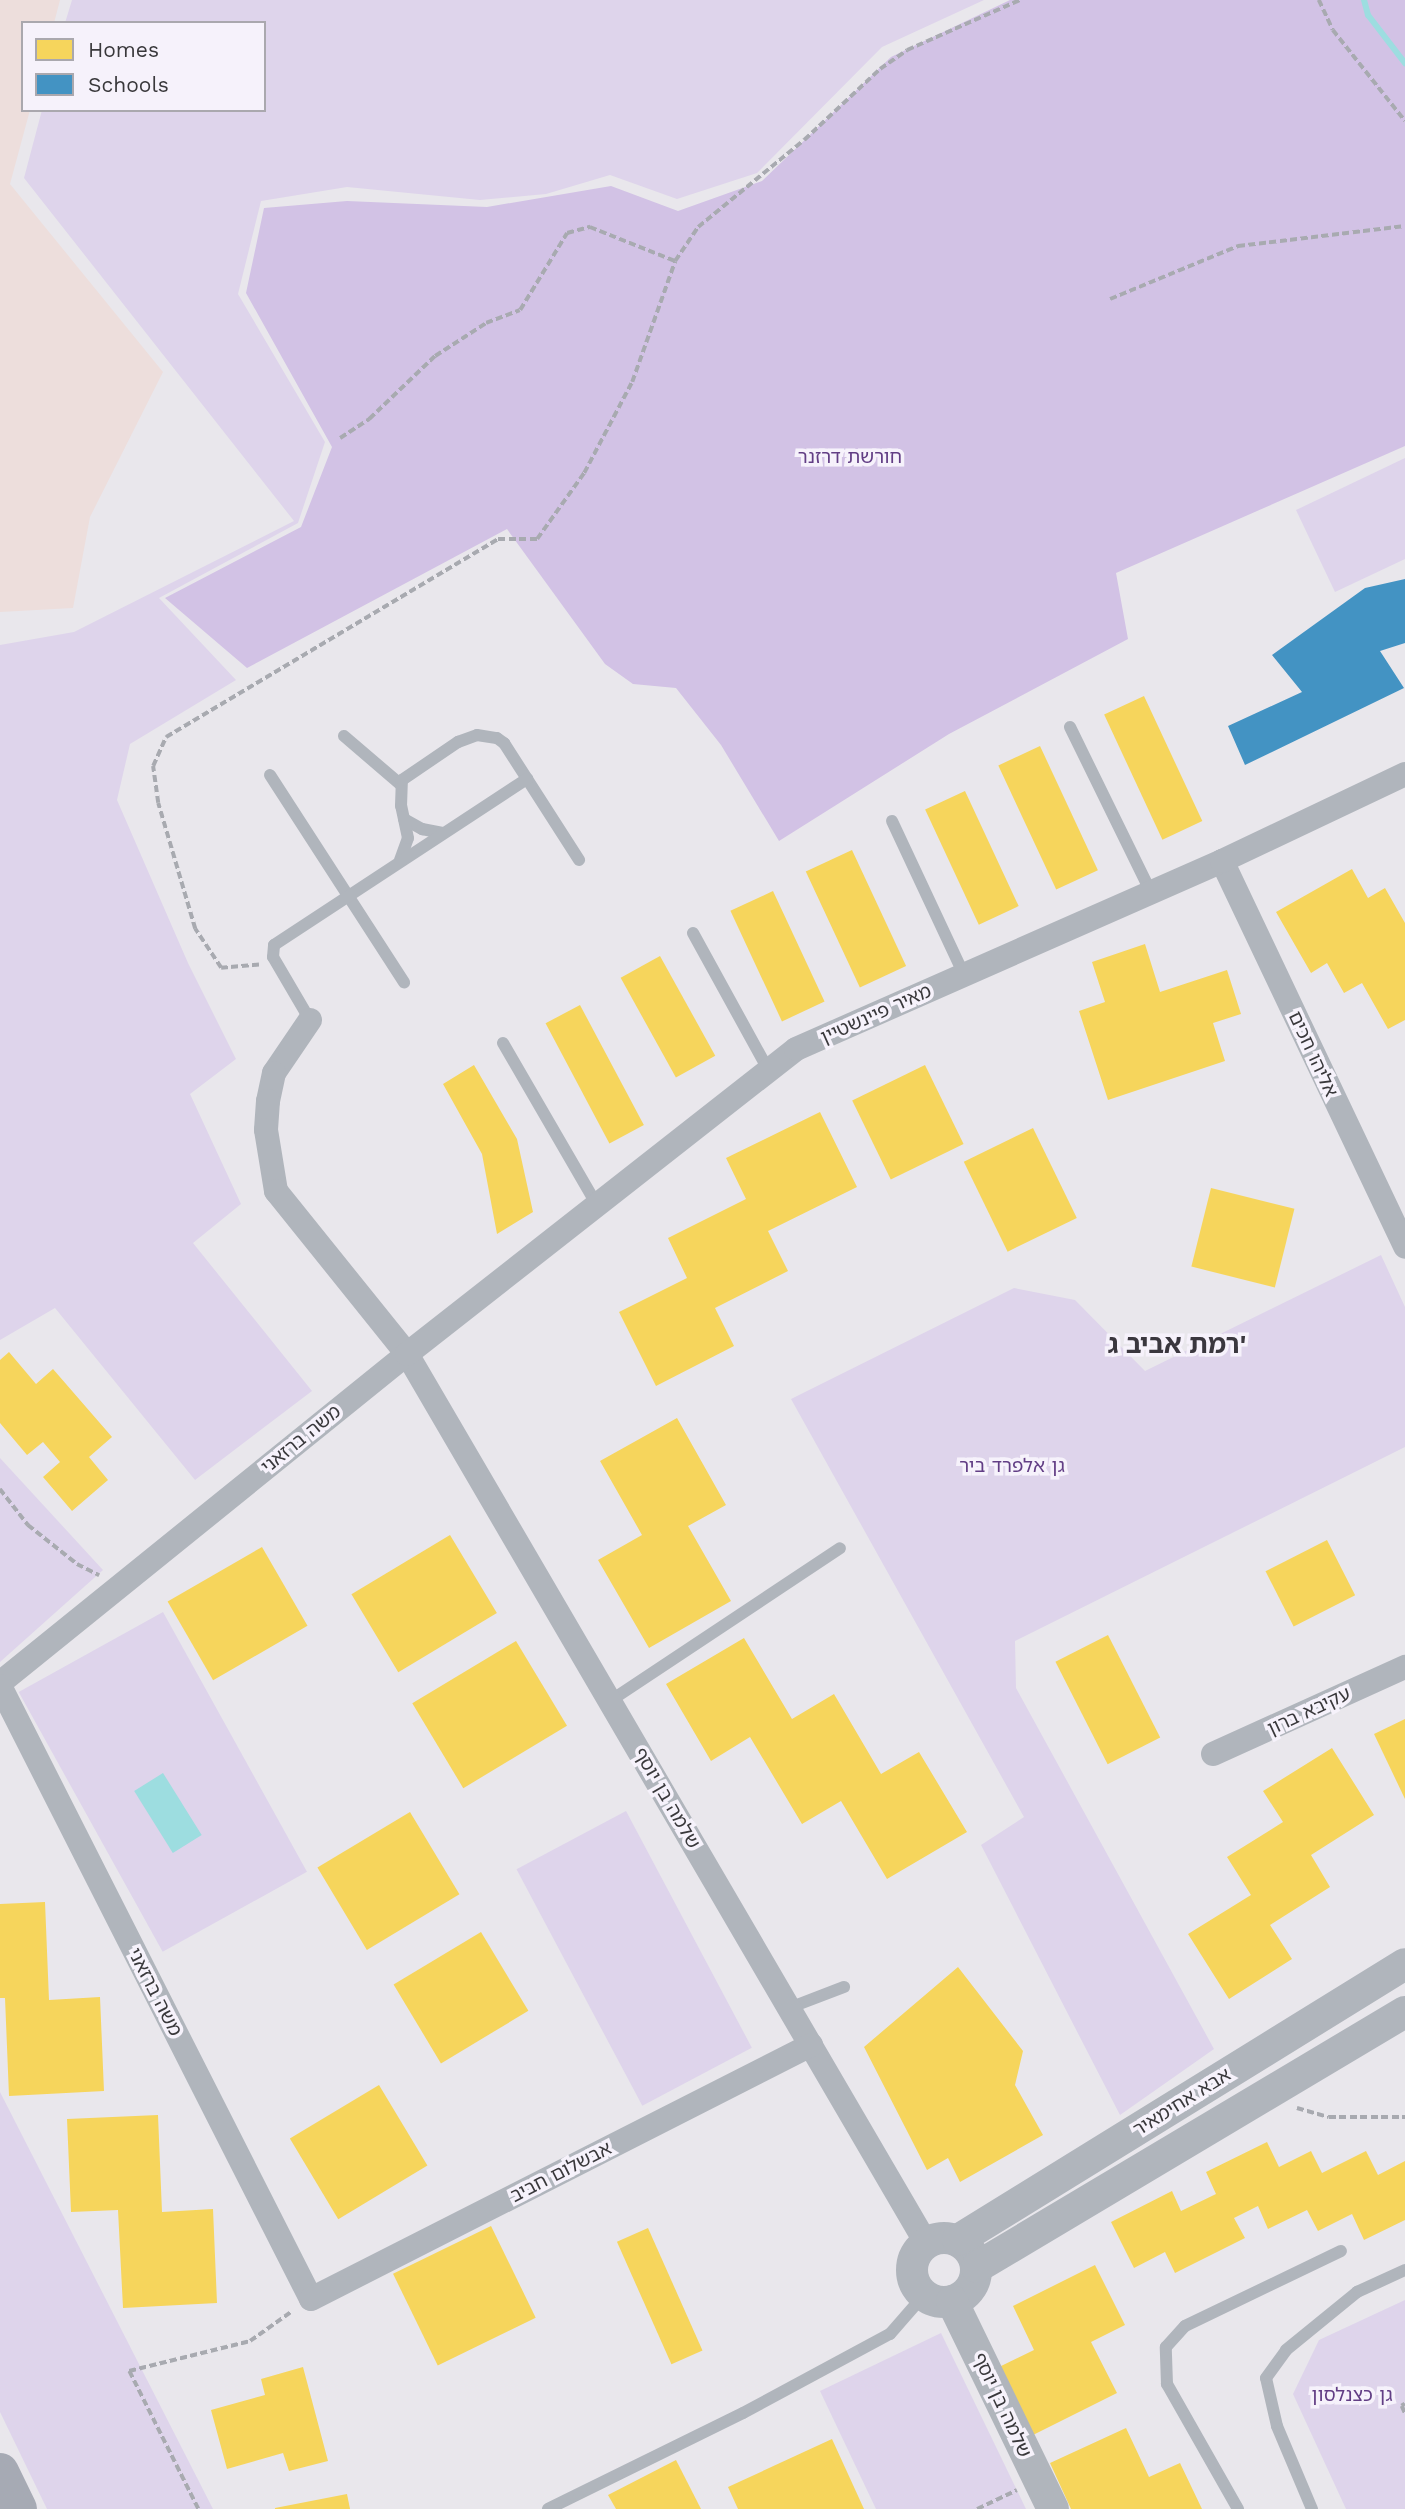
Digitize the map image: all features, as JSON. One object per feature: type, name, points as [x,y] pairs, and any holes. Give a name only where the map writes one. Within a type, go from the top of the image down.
[{"type":"highway","points":[[0,2472],[18,2509]]},
{"type":"street","name":"מאיר פיינשטיין","points":[[407,1354],[796,1049],[1222,861],[1405,774]]},
{"type":"street","name":"אליהו חכים","points":[[1222,861],[1405,1247]]},
{"type":"street","name":"שלמה בן יוסף","points":[[310,1020],[274,1073],[268,1101],[266,1130],[276,1191],[407,1354],[926,2243]]},
{"type":"street","name":"משה ברזאני","points":[[311,2299],[0,1685],[407,1354]]},
{"type":"street","name":"עקיבא ברון","points":[[1213,1754],[1405,1667]]},
{"type":"street","name":"אבא אחימאיר","points":[[958,2240],[1405,1964]]},
{"type":"street","name":"אבא אחימאיר","points":[[977,2267],[1405,2012]]},
{"type":"street","name":"אבשלום חביב","points":[[311,2299],[811,2045]]},
{"type":"street","points":[[947,2237],[958,2240],[971,2251],[977,2267],[971,2288],[938,2298],[917,2287],[912,2268],[914,2259],[926,2243],[947,2237]]},
{"type":"street","name":"שלמה בן יוסף","points":[[938,2298],[1053,2509]]},
{"type":"lane","points":[[1070,727],[1151,892]]},
{"type":"lane","points":[[400,861],[408,838],[400,784],[406,774],[458,742],[477,735],[497,738],[504,743],[579,860]]},
{"type":"lane","points":[[344,736],[400,784]]},
{"type":"lane","points":[[270,775],[404,982]]},
{"type":"lane","points":[[310,1020],[276,964],[274,944],[527,779]]},
{"type":"lane","points":[[404,819],[422,829],[443,833]]},
{"type":"lane","points":[[892,821],[964,975]]},
{"type":"lane","points":[[693,933],[769,1071]]},
{"type":"lane","points":[[503,1042],[597,1205]]},
{"type":"lane","points":[[610,1701],[840,1548]]},
{"type":"lane","points":[[789,2008],[844,1987]]},
{"type":"lane","points":[[1238,2509],[1167,2384],[1166,2347],[1185,2326],[1341,2251]]},
{"type":"lane","points":[[1312,2509],[1277,2426],[1266,2378],[1286,2350],[1357,2292],[1405,2270]]},
{"type":"lane","points":[[548,2509],[743,2413],[890,2334],[938,2298]]},
{"type":"path","points":[[276,964],[221,968],[195,929],[158,803],[153,765],[166,737],[498,539],[537,539],[584,473],[632,382],[675,261],[698,227],[804,140],[880,69],[907,50],[1020,0]]},
{"type":"path","points":[[1319,0],[1333,30],[1405,121]]},
{"type":"path","points":[[340,438],[369,419],[435,356],[486,323],[520,310],[567,233],[590,226],[675,261]]},
{"type":"path","points":[[1111,299],[1238,246],[1405,226]]},
{"type":"path","points":[[0,1489],[28,1525],[77,1564],[119,1586]]},
{"type":"path","points":[[1260,2097],[1329,2117],[1405,2117]]},
{"type":"path","points":[[198,2509],[129,2371],[250,2341],[311,2299]]},
{"type":"path","points":[[1405,2404],[1402,2406],[1405,2413]]},
{"type":"path","points":[[977,2509],[1038,2480]]},
{"type":"shaded area","points":[[0,0],[60,0],[55,21],[21,21],[21,112],[29,112],[10,184],[163,372],[90,517],[73,608],[0,612]]},
{"type":"green space","points":[[72,0],[984,0],[882,47],[757,173],[677,199],[610,175],[546,194],[480,200],[347,187],[261,201],[238,294],[325,442],[298,523],[159,598],[236,680],[130,744],[117,800],[188,963],[236,1059],[190,1094],[241,1204],[193,1243],[312,1391],[195,1480],[55,1308],[0,1340],[0,645],[74,632],[294,521],[24,178],[41,112],[266,112],[266,21],[66,21]]},
{"type":"green space","name":"חורשת דרזנר","points":[[1010,0],[1405,0],[1405,446],[1116,573],[1128,639],[949,734],[779,841],[721,745],[676,688],[633,684],[605,664],[507,529],[247,668],[165,598],[301,527],[332,447],[246,293],[264,208],[347,201],[487,207],[611,186],[678,211],[762,181],[891,57]]},
{"type":"green space","points":[[1405,458],[1405,559],[1335,592],[1296,510]]},
{"type":"green space","name":"גן אלפרד ביר","points":[[1381,1255],[1405,1307],[1405,1447],[1015,1641],[1016,1688],[1214,2049],[1120,2115],[981,1845],[1024,1817],[791,1399],[1014,1288],[1075,1300],[1145,1371]]},
{"type":"green space","points":[[0,1458],[103,1570],[0,1662]]},
{"type":"green space","points":[[163,1612],[307,1872],[163,1952],[19,1692]]},
{"type":"green space","points":[[626,1811],[752,2048],[642,2106],[517,1869]]},
{"type":"green space","points":[[0,2092],[213,2509],[47,2509],[0,2412]]},
{"type":"green space","name":"גן כצנלסון","points":[[1405,2300],[1405,2509],[1346,2509],[1293,2394],[1319,2340]]},
{"type":"green space","points":[[941,2333],[1026,2509],[876,2509],[820,2391]]},
{"type":"water","points":[[163,1773],[202,1835],[173,1853],[134,1791]]},
{"type":"building: Homes","points":[[1144,696],[1202,821],[1162,840],[1104,715]]},
{"type":"building: Homes","points":[[1040,746],[1098,870],[1056,890],[998,765]]},
{"type":"building: Homes","points":[[965,791],[1019,906],[979,925],[925,810]]},
{"type":"building: Homes","points":[[852,850],[906,966],[860,988],[806,872]]},
{"type":"building: Homes","points":[[1352,869],[1368,898],[1385,888],[1405,923],[1405,1020],[1388,1029],[1362,983],[1344,993],[1327,963],[1311,973],[1276,912]]},
{"type":"building: Homes","points":[[773,891],[825,1002],[782,1021],[730,911]]},
{"type":"building: Homes","points":[[1145,944],[1160,992],[1227,970],[1241,1014],[1213,1023],[1225,1061],[1108,1100],[1079,1011],[1105,1002],[1092,962]]},
{"type":"building: Homes","points":[[660,956],[715,1056],[676,1078],[621,978]]},
{"type":"building: Homes","points":[[580,1005],[644,1125],[609,1143],[546,1023]]},
{"type":"building: Homes","points":[[474,1065],[517,1139],[533,1212],[497,1234],[482,1154],[443,1084]]},
{"type":"building: Homes","points":[[925,1065],[964,1144],[891,1180],[852,1101]]},
{"type":"building: Homes","points":[[820,1112],[857,1187],[768,1231],[788,1271],[715,1308],[734,1346],[656,1386],[619,1312],[687,1278],[668,1238],[746,1199],[726,1158]]},
{"type":"building: Homes","points":[[1033,1128],[1077,1218],[1008,1252],[964,1162]]},
{"type":"building: Homes","points":[[1211,1188],[1294,1209],[1275,1287],[1191,1267]]},
{"type":"building: Homes","points":[[9,1352],[36,1384],[53,1369],[112,1437],[89,1457],[108,1480],[72,1511],[43,1477],[60,1462],[43,1442],[27,1455],[0,1423],[0,1360]]},
{"type":"building: Homes","points":[[677,1418],[726,1505],[688,1526],[731,1601],[649,1648],[598,1560],[642,1535],[600,1461]]},
{"type":"building: Homes","points":[[450,1535],[497,1613],[398,1672],[351,1594]]},
{"type":"building: Homes","points":[[1327,1540],[1355,1595],[1294,1627],[1266,1571]]},
{"type":"building: Homes","points":[[262,1547],[308,1626],[213,1680],[168,1602]]},
{"type":"building: Homes","points":[[1108,1635],[1160,1737],[1108,1764],[1055,1662]]},
{"type":"building: Homes","points":[[744,1638],[792,1719],[834,1694],[881,1774],[919,1752],[967,1832],[887,1879],[841,1801],[802,1824],[750,1737],[711,1761],[666,1684]]},
{"type":"building: Homes","points":[[516,1641],[567,1726],[463,1788],[412,1703]]},
{"type":"building: Homes","points":[[1405,1719],[1405,1799],[1374,1734]]},
{"type":"building: Homes","points":[[1332,1748],[1374,1815],[1311,1855],[1330,1887],[1270,1925],[1292,1959],[1229,1999],[1188,1934],[1251,1895],[1227,1857],[1283,1822],[1263,1791]]},
{"type":"building: Homes","points":[[410,1812],[459,1894],[367,1950],[317,1868]]},
{"type":"building: Homes","points":[[45,1902],[49,2000],[100,1997],[104,2091],[9,2096],[5,1998],[0,1998],[0,1904]]},
{"type":"building: Homes","points":[[481,1932],[528,2011],[441,2063],[394,1985]]},
{"type":"building: Homes","points":[[958,1967],[1023,2051],[1015,2085],[1043,2135],[960,2182],[948,2158],[927,2170],[864,2047]]},
{"type":"building: Homes","points":[[379,2085],[427,2166],[338,2219],[290,2139]]},
{"type":"building: Homes","points":[[158,2115],[162,2212],[213,2209],[217,2303],[123,2308],[118,2210],[71,2212],[67,2119]]},
{"type":"building: Homes","points":[[1267,2142],[1279,2167],[1311,2151],[1322,2173],[1366,2151],[1378,2175],[1405,2161],[1405,2220],[1364,2240],[1352,2214],[1318,2231],[1307,2210],[1268,2229],[1258,2206],[1234,2218],[1245,2238],[1175,2273],[1165,2252],[1134,2268],[1111,2222],[1172,2191],[1181,2211],[1216,2194],[1206,2172]]},
{"type":"building: Homes","points":[[491,2226],[536,2318],[438,2365],[393,2274]]},
{"type":"building: Homes","points":[[648,2228],[703,2350],[671,2364],[617,2242]]},
{"type":"building: Homes","points":[[1095,2265],[1125,2325],[1091,2342],[1117,2393],[1033,2435],[999,2367],[1034,2350],[1013,2306]]},
{"type":"building: Homes","points":[[303,2367],[328,2461],[289,2471],[283,2453],[227,2469],[211,2410],[265,2395],[261,2379]]},
{"type":"building: Homes","points":[[1126,2428],[1149,2477],[1180,2463],[1202,2509],[1071,2509],[1050,2463]]},
{"type":"building: Homes","points":[[832,2439],[864,2509],[738,2509],[728,2487]]},
{"type":"building: Homes","points":[[676,2460],[701,2509],[616,2509],[608,2495]]},
{"type":"building: Homes","points":[[347,2494],[350,2509],[275,2509],[275,2508]]},
{"type":"building: Schools","points":[[1405,579],[1405,643],[1380,651],[1404,688],[1245,765],[1228,726],[1302,692],[1272,655],[1365,588]]},
{"type":"waterway","points":[[1364,0],[1368,15],[1405,63]]},
{"type":"district","name":"רמת אביב ג'","points":[[1177,1345]]}]
